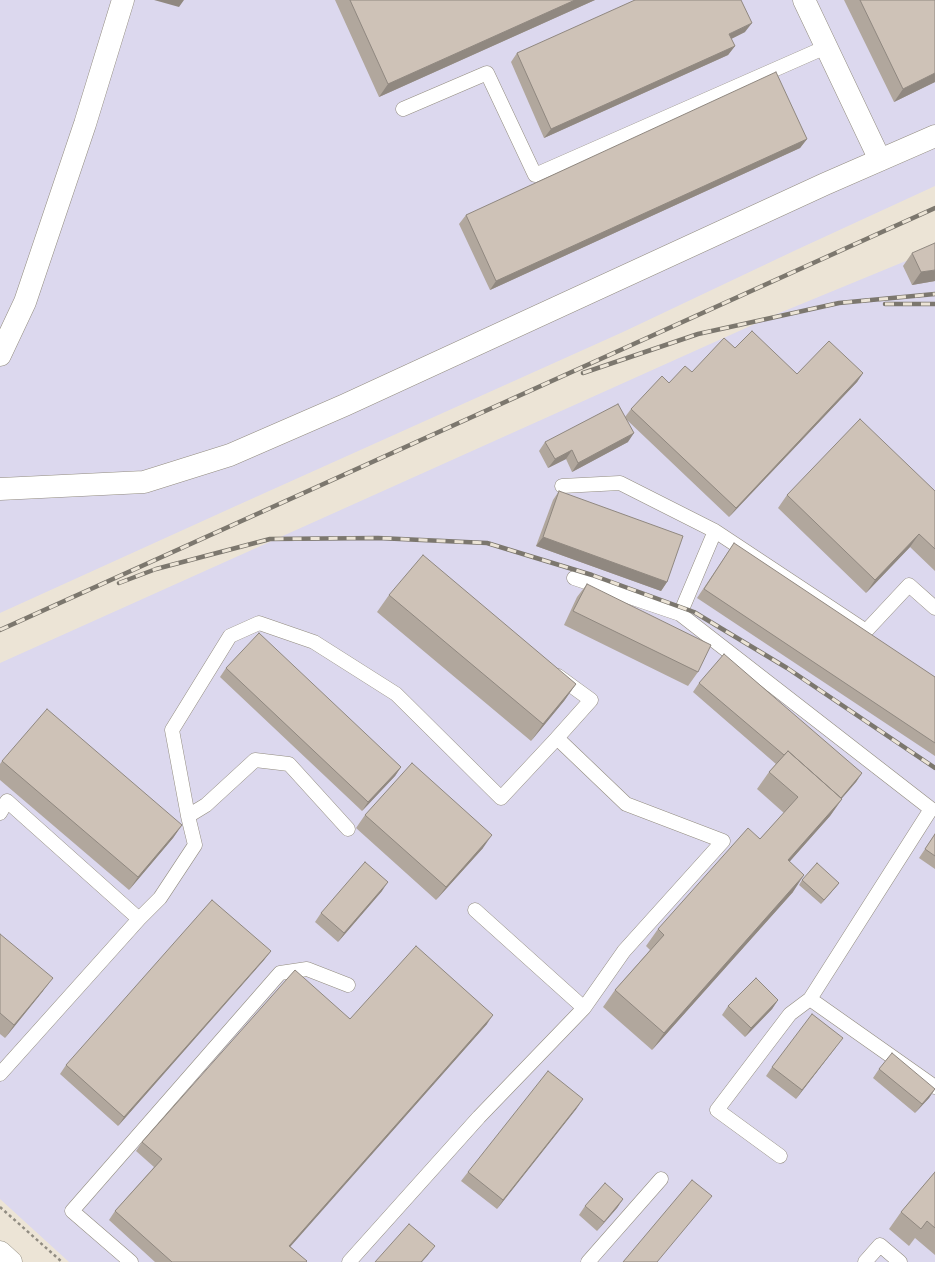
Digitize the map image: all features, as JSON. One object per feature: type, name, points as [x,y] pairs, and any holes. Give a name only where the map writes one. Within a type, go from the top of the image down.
[{"type":"street","points":[[0,355],[25,302],[85,124],[122,0]]},
{"type":"street","points":[[804,0],[880,160]]},
{"type":"street","points":[[0,489],[144,482],[230,455],[352,402],[817,187],[935,136]]},
{"type":"street","points":[[0,1252],[11,1262]]},
{"type":"lane","points":[[403,109],[486,73],[535,175],[826,47]]},
{"type":"lane","points":[[562,486],[620,483],[715,531],[866,630],[909,585],[935,608]]},
{"type":"lane","points":[[680,614],[715,531]]},
{"type":"lane","points":[[574,578],[680,614],[931,809],[810,999],[790,1014],[717,1110],[780,1156]]},
{"type":"lane","points":[[0,1074],[139,919],[160,898],[195,845],[172,730],[230,636],[258,623],[314,642],[396,694],[501,798],[591,700],[550,670]]},
{"type":"lane","points":[[349,1262],[479,1117],[584,1008],[624,951],[723,841],[626,804],[557,738]]},
{"type":"lane","points":[[188,816],[206,805],[255,760],[289,764],[348,829]]},
{"type":"lane","points":[[0,813],[7,802],[139,919]]},
{"type":"lane","points":[[475,910],[584,1008]]},
{"type":"lane","points":[[131,1262],[72,1211],[280,973],[307,969],[348,986]]},
{"type":"lane","points":[[810,999],[935,1087]]},
{"type":"lane","points":[[588,1262],[661,1179]]},
{"type":"lane","points":[[865,1262],[880,1245],[900,1262]]},
{"type":"path","points":[[0,1207],[62,1262]]},
{"type":"shaded area","points":[[0,0],[935,0],[935,186],[623,332],[0,613]]},
{"type":"shaded area","points":[[935,249],[935,1262],[69,1262],[0,1199],[0,663],[777,314]]},
{"type":"building","points":[[350,0],[575,0],[388,84]]},
{"type":"building","points":[[635,0],[741,0],[752,23],[729,34],[735,46],[551,129],[517,53]]},
{"type":"building","points":[[860,0],[935,0],[935,73],[903,89]]},
{"type":"building","points":[[776,72],[807,139],[496,281],[466,215]]},
{"type":"building","points":[[935,243],[935,270],[921,272],[912,253]]},
{"type":"building","points":[[752,331],[797,374],[829,341],[863,373],[736,508],[631,409],[662,376],[669,383],[685,366],[692,372],[724,338],[735,348]]},
{"type":"building","points":[[618,404],[634,433],[578,463],[572,450],[555,459],[545,442]]},
{"type":"building","points":[[860,419],[935,491],[935,549],[919,534],[875,580],[787,495]]},
{"type":"building","points":[[559,491],[683,536],[667,582],[543,537]]},
{"type":"building","points":[[734,543],[935,677],[935,743],[704,589]]},
{"type":"building","points":[[423,555],[576,684],[543,724],[389,595]]},
{"type":"building","points":[[587,584],[711,645],[698,672],[573,611]]},
{"type":"building","points":[[259,633],[401,767],[368,802],[226,668]]},
{"type":"building","points":[[724,654],[862,773],[841,798],[788,751],[784,755],[699,683]]},
{"type":"building","points":[[47,709],[182,825],[138,877],[2,761]]},
{"type":"building","points":[[788,751],[842,799],[788,860],[804,875],[664,1033],[615,990],[664,935],[658,929],[748,828],[760,839],[798,797],[769,772]]},
{"type":"building","points":[[412,763],[492,835],[446,887],[365,815]]},
{"type":"building","points":[[935,834],[935,856],[925,849]]},
{"type":"building","points":[[365,862],[388,882],[344,933],[321,913]]},
{"type":"building","points":[[817,863],[839,883],[824,900],[802,880]]},
{"type":"building","points":[[212,900],[271,951],[124,1117],[66,1065]]},
{"type":"building","points":[[0,934],[53,978],[14,1025],[0,1013]]},
{"type":"building","points":[[416,946],[493,1015],[289,1246],[307,1261],[306,1262],[172,1262],[115,1211],[162,1159],[142,1142],[295,970],[350,1019]]},
{"type":"building","points":[[756,978],[778,1000],[751,1028],[728,1006]]},
{"type":"building","points":[[812,1014],[843,1038],[802,1090],[772,1067]]},
{"type":"building","points":[[892,1053],[935,1089],[922,1104],[879,1069]]},
{"type":"building","points":[[548,1071],[583,1099],[503,1200],[468,1172]]},
{"type":"building","points":[[935,1172],[935,1228],[927,1221],[921,1229],[901,1212]]},
{"type":"building","points":[[692,1180],[712,1196],[657,1262],[623,1262]]},
{"type":"building","points":[[605,1183],[623,1199],[604,1222],[585,1206]]},
{"type":"building","points":[[409,1224],[435,1246],[421,1262],[375,1262]]},
{"type":"railway","points":[[0,630],[935,208]]},
{"type":"railway","points":[[583,373],[698,334],[839,303],[935,294]]},
{"type":"railway","points":[[885,304],[935,304]]},
{"type":"railway","points":[[119,583],[156,569],[270,539],[378,538],[487,543],[592,575],[694,612],[787,668],[935,768]]}]
